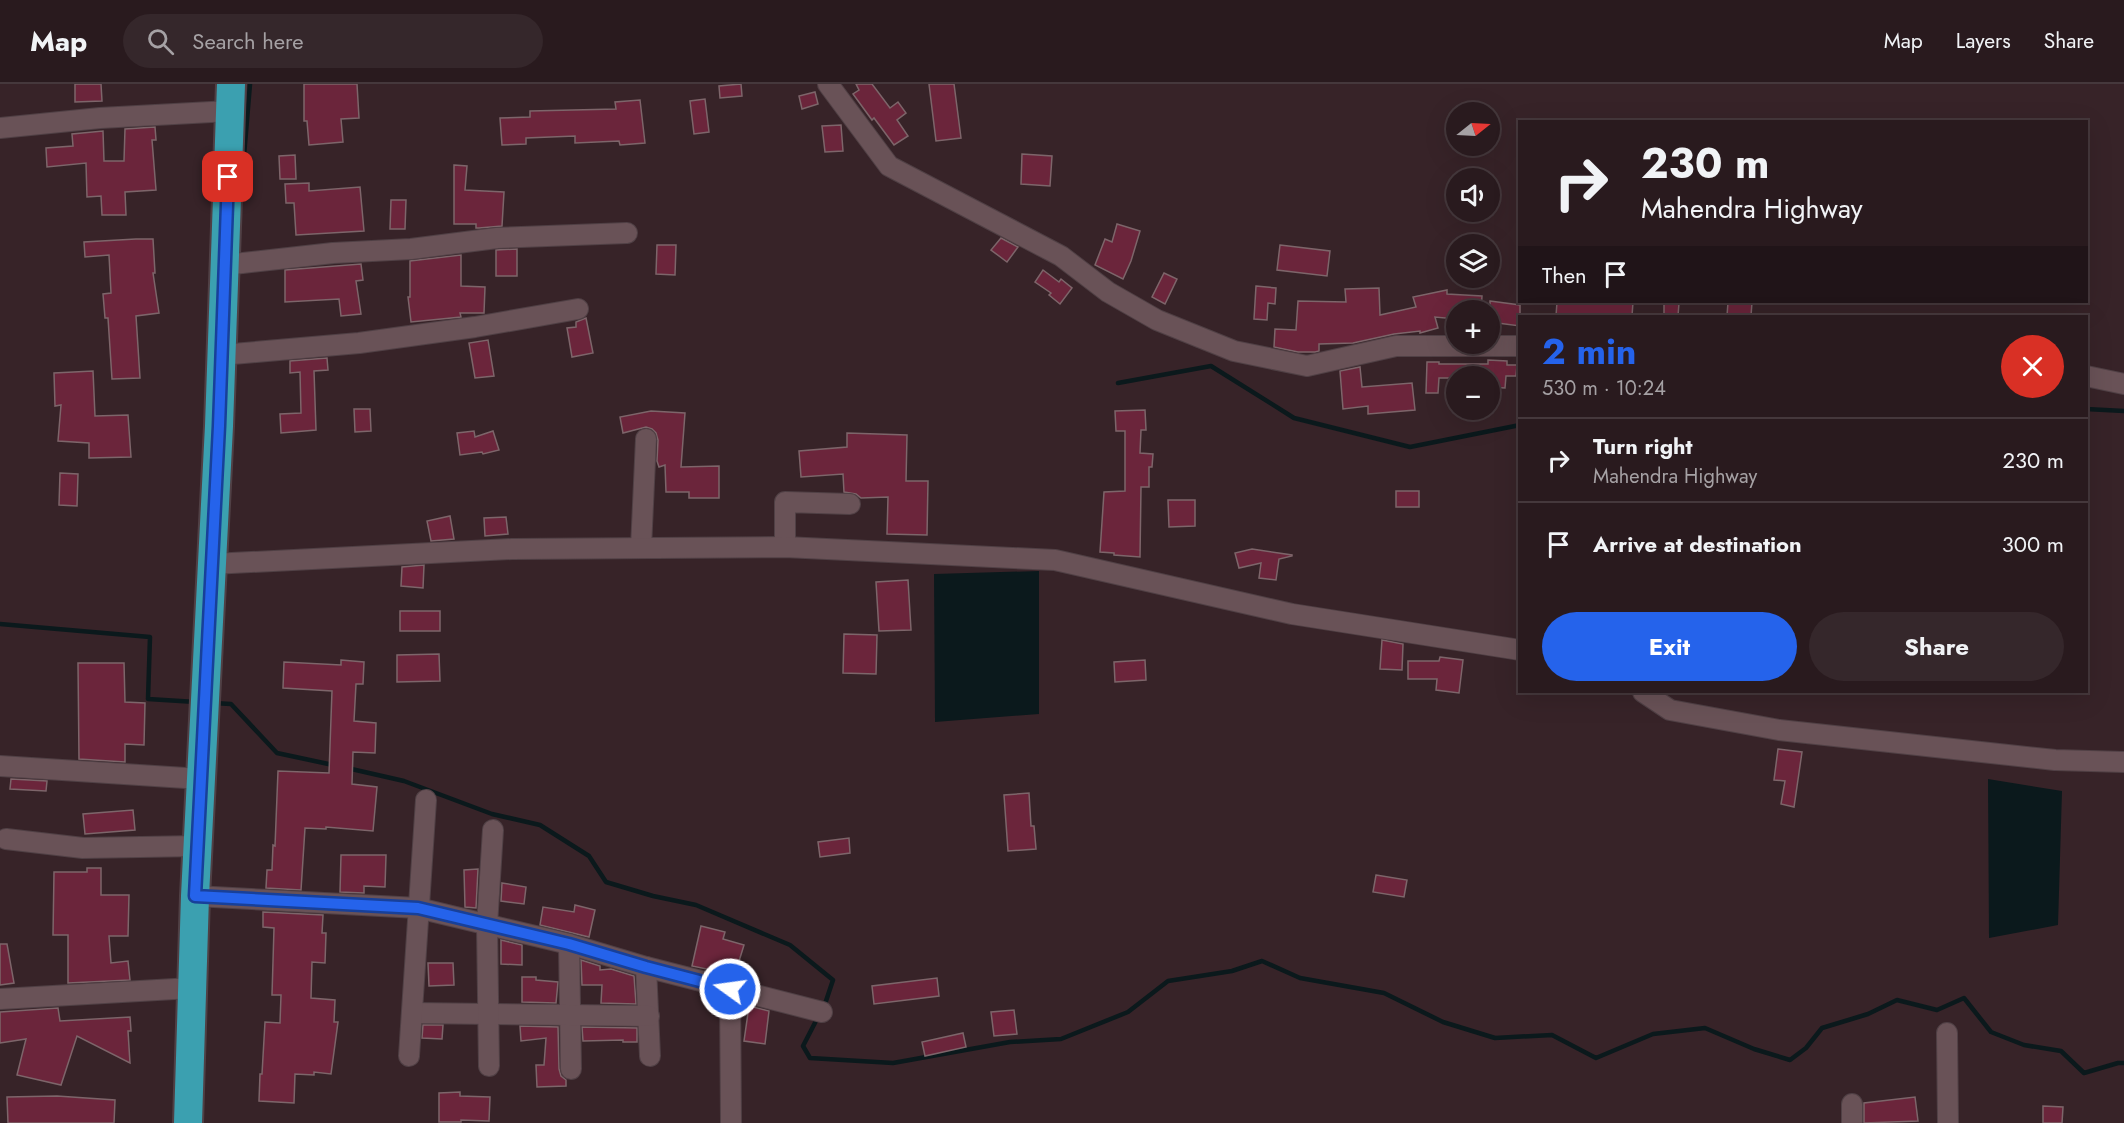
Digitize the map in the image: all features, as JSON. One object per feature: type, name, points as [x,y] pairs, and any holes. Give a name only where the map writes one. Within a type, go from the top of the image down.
[{"type":"highway","points":[[188,1123],[195,896],[212,564],[230,98]]},
{"type":"street","points":[[828,84],[889,166],[1061,256],[1108,292],[1157,320],[1234,351],[1307,366],[1396,346],[1518,346]]},
{"type":"street","points":[[0,128],[100,118],[230,98]]},
{"type":"street","points":[[225,265],[333,253],[411,249],[497,238],[627,233]]},
{"type":"street","points":[[221,355],[359,343],[475,327],[578,309]]},
{"type":"street","points":[[2088,376],[2124,384]]},
{"type":"street","points":[[641,548],[646,439]]},
{"type":"street","points":[[785,547],[785,502],[850,504]]},
{"type":"street","points":[[212,564],[512,549],[909,546],[1055,560],[1292,614],[1518,650]]},
{"type":"street","points":[[1645,693],[1670,710],[1779,730],[2055,760],[2124,762]]},
{"type":"street","points":[[0,766],[201,778]]},
{"type":"street","points":[[409,1056],[426,800]]},
{"type":"street","points":[[489,1066],[487,925],[493,830]]},
{"type":"street","points":[[6,839],[83,848],[198,846]]},
{"type":"street","points":[[195,896],[418,908],[569,944],[646,967],[822,1012]]},
{"type":"street","points":[[569,944],[571,1069]]},
{"type":"street","points":[[646,967],[650,1056]]},
{"type":"street","points":[[0,999],[192,988]]},
{"type":"street","points":[[730,989],[731,1122]]},
{"type":"street","points":[[412,1013],[649,1016]]},
{"type":"street","points":[[1947,1033],[1948,1123]]},
{"type":"shaded area","points":[[1039,571],[1039,714],[935,722],[934,574]]},
{"type":"shaded area","points":[[1988,779],[2062,791],[2058,925],[1989,938]]},
{"type":"building","points":[[75,84],[101,84],[102,101],[75,102]]},
{"type":"building","points":[[304,84],[357,84],[359,118],[341,119],[343,142],[309,145],[307,121],[304,121]]},
{"type":"building","points":[[741,84],[742,96],[720,98],[719,86]]},
{"type":"building","points":[[856,84],[872,84],[890,108],[898,102],[906,113],[897,120],[908,136],[894,145],[853,94],[859,90]]},
{"type":"building","points":[[929,84],[954,84],[961,138],[936,141]]},
{"type":"building","points":[[815,92],[818,104],[802,109],[799,96]]},
{"type":"building","points":[[705,99],[709,132],[694,134],[690,101]]},
{"type":"building","points":[[640,100],[645,143],[620,145],[619,141],[575,143],[575,136],[526,138],[526,144],[502,145],[500,118],[530,117],[530,111],[616,109],[615,102]]},
{"type":"building","points":[[841,125],[843,151],[825,152],[822,126]]},
{"type":"building","points":[[155,127],[156,140],[152,140],[156,190],[125,192],[126,215],[102,215],[101,196],[87,197],[86,163],[47,167],[46,148],[73,146],[72,134],[103,131],[104,161],[124,161],[125,129]]},
{"type":"building","points":[[1022,154],[1052,156],[1050,186],[1021,184]]},
{"type":"building","points":[[295,155],[296,179],[280,179],[279,156]]},
{"type":"building","points":[[454,165],[467,166],[465,190],[504,192],[502,226],[476,228],[476,224],[454,224]]},
{"type":"building","points":[[309,183],[309,191],[360,187],[364,231],[296,235],[294,203],[286,203],[285,184]]},
{"type":"building","points":[[391,200],[406,200],[405,229],[390,229]]},
{"type":"building","points":[[1117,224],[1140,231],[1123,279],[1095,265],[1105,239],[1112,242]]},
{"type":"building","points":[[1001,238],[1018,247],[1007,262],[991,250]]},
{"type":"building","points":[[153,239],[155,273],[153,273],[159,313],[136,316],[140,378],[112,379],[108,318],[105,318],[103,294],[111,293],[109,255],[85,257],[84,242]]},
{"type":"building","points":[[657,245],[676,245],[675,275],[656,274]]},
{"type":"building","points":[[1280,245],[1330,251],[1327,276],[1277,270]]},
{"type":"building","points":[[517,249],[517,276],[496,276],[496,250]]},
{"type":"building","points":[[461,255],[461,286],[485,287],[484,313],[460,313],[461,317],[411,322],[408,297],[410,297],[410,261]]},
{"type":"building","points":[[361,264],[363,280],[356,281],[361,314],[341,316],[339,299],[285,302],[285,270]]},
{"type":"building","points":[[1043,270],[1059,282],[1061,279],[1072,288],[1060,304],[1049,295],[1051,293],[1035,282]]},
{"type":"building","points":[[1164,273],[1177,279],[1165,304],[1152,297]]},
{"type":"building","points":[[1256,286],[1276,288],[1275,304],[1268,303],[1267,320],[1254,319]]},
{"type":"building","points":[[1379,288],[1380,315],[1416,307],[1413,297],[1447,290],[1447,294],[1482,296],[1482,300],[1446,300],[1446,318],[1435,317],[1438,328],[1420,333],[1420,331],[1394,334],[1353,343],[1319,344],[1319,351],[1315,352],[1298,352],[1274,347],[1275,329],[1296,330],[1298,301],[1346,302],[1345,289]]},
{"type":"building","points":[[1500,302],[1520,305],[1518,326],[1500,323]]},
{"type":"building","points":[[1557,303],[1633,303],[1632,315],[1556,315]]},
{"type":"building","points":[[1664,303],[1679,303],[1678,315],[1664,315]]},
{"type":"building","points":[[1728,303],[1752,303],[1751,315],[1727,315]]},
{"type":"building","points":[[586,318],[593,353],[572,357],[567,328],[576,327],[576,322]]},
{"type":"building","points":[[488,340],[494,376],[475,378],[469,343]]},
{"type":"building","points":[[327,358],[328,370],[314,371],[316,430],[281,433],[280,414],[301,413],[300,372],[290,373],[290,361]]},
{"type":"building","points":[[1488,360],[1507,361],[1507,365],[1517,365],[1516,376],[1506,376],[1505,388],[1500,388],[1500,366],[1446,366],[1446,378],[1439,378],[1438,393],[1426,393],[1427,362],[1488,364]]},
{"type":"building","points":[[1360,367],[1362,387],[1412,383],[1415,410],[1368,414],[1368,406],[1343,409],[1340,371]]},
{"type":"building","points":[[93,371],[95,416],[128,415],[131,457],[89,458],[89,443],[58,441],[61,405],[55,406],[54,373]]},
{"type":"building","points":[[354,409],[370,409],[371,431],[355,432]]},
{"type":"building","points":[[1145,410],[1146,430],[1141,430],[1140,453],[1153,454],[1152,467],[1149,467],[1149,487],[1141,487],[1140,557],[1100,552],[1104,492],[1125,491],[1125,431],[1116,431],[1115,411]]},
{"type":"building","points":[[651,411],[685,413],[681,467],[719,466],[719,498],[689,498],[689,492],[666,492],[665,465],[659,467],[657,461],[656,433],[646,427],[623,433],[620,417]]},
{"type":"building","points":[[474,431],[475,437],[493,431],[499,450],[483,454],[482,452],[460,455],[457,433]]},
{"type":"building","points":[[847,433],[907,435],[906,481],[928,481],[927,535],[887,534],[888,497],[861,498],[856,494],[844,492],[843,474],[801,477],[799,451],[847,447]]},
{"type":"building","points":[[60,473],[78,474],[77,506],[59,505]]},
{"type":"building","points":[[1396,491],[1419,491],[1419,507],[1396,507]]},
{"type":"building","points":[[1168,500],[1195,500],[1195,526],[1169,527]]},
{"type":"building","points":[[450,516],[454,539],[431,541],[427,521]]},
{"type":"building","points":[[506,517],[508,534],[485,536],[484,518]]},
{"type":"building","points":[[1252,549],[1292,556],[1279,559],[1276,580],[1259,578],[1261,563],[1239,568],[1235,553]]},
{"type":"building","points":[[424,565],[423,588],[401,586],[402,567]]},
{"type":"building","points":[[908,580],[911,630],[879,631],[876,582]]},
{"type":"building","points":[[400,611],[440,611],[440,631],[400,631]]},
{"type":"building","points":[[844,634],[877,635],[876,674],[843,673]]},
{"type":"building","points":[[1382,640],[1403,644],[1402,670],[1380,669]]},
{"type":"building","points":[[439,654],[440,681],[397,682],[397,655]]},
{"type":"building","points":[[1440,657],[1463,660],[1459,693],[1436,690],[1437,679],[1408,679],[1408,661],[1439,661]]},
{"type":"building","points":[[341,660],[364,662],[363,684],[356,684],[354,721],[376,723],[375,753],[353,752],[352,784],[377,787],[373,831],[326,827],[326,829],[305,828],[301,890],[266,888],[267,870],[272,870],[273,845],[275,846],[278,771],[329,773],[332,691],[283,688],[284,662],[341,665]]},
{"type":"building","points":[[1145,660],[1146,680],[1115,682],[1114,662]]},
{"type":"building","points":[[78,663],[124,663],[125,702],[145,703],[144,745],[125,744],[125,762],[79,759]]},
{"type":"building","points":[[1778,749],[1802,752],[1794,807],[1781,804],[1785,781],[1774,780]]},
{"type":"building","points":[[11,779],[47,781],[46,791],[10,789]]},
{"type":"building","points":[[1029,793],[1031,826],[1034,826],[1036,849],[1008,851],[1004,795]]},
{"type":"building","points":[[133,810],[135,830],[85,834],[83,814]]},
{"type":"building","points":[[849,838],[850,853],[820,857],[818,842]]},
{"type":"building","points":[[341,855],[386,855],[385,887],[364,886],[364,893],[340,892]]},
{"type":"building","points":[[87,868],[101,868],[101,895],[129,895],[128,936],[109,936],[111,963],[128,961],[130,980],[68,983],[68,935],[53,935],[54,872],[87,872]]},
{"type":"building","points":[[478,869],[476,908],[465,907],[464,870]]},
{"type":"building","points":[[1376,875],[1407,880],[1404,897],[1373,892]]},
{"type":"building","points":[[502,883],[526,887],[524,904],[501,901]]},
{"type":"building","points":[[575,905],[595,910],[589,937],[540,925],[543,907],[574,912]]},
{"type":"building","points":[[263,912],[323,915],[322,933],[326,933],[325,963],[312,962],[311,998],[335,1000],[334,1022],[338,1022],[331,1074],[314,1072],[314,1075],[295,1074],[294,1103],[259,1101],[265,1022],[280,1023],[281,995],[272,995],[274,928],[263,927]]},
{"type":"building","points":[[701,926],[725,932],[723,939],[744,945],[735,974],[692,966]]},
{"type":"building","points":[[501,940],[522,945],[522,965],[501,964]]},
{"type":"building","points":[[0,944],[7,944],[14,983],[0,985]]},
{"type":"building","points":[[581,960],[600,966],[600,970],[611,969],[634,976],[636,1004],[601,1003],[602,985],[582,985]]},
{"type":"building","points":[[428,963],[453,963],[454,985],[429,986]]},
{"type":"building","points":[[522,977],[536,977],[536,980],[558,982],[556,1003],[522,1002]]},
{"type":"building","points":[[937,978],[939,996],[874,1004],[872,986]]},
{"type":"building","points":[[749,1006],[769,1011],[765,1044],[744,1041]]},
{"type":"building","points":[[58,1008],[60,1021],[130,1017],[131,1031],[128,1031],[130,1063],[77,1036],[61,1085],[17,1075],[26,1039],[0,1043],[0,1012]]},
{"type":"building","points":[[1014,1010],[1017,1034],[994,1036],[991,1012]]},
{"type":"building","points":[[423,1025],[443,1025],[442,1039],[422,1038]]},
{"type":"building","points":[[520,1026],[558,1027],[559,1069],[561,1076],[566,1080],[566,1086],[537,1087],[536,1065],[544,1065],[546,1038],[521,1041]]},
{"type":"building","points":[[582,1027],[637,1028],[637,1042],[583,1041]]},
{"type":"building","points":[[963,1033],[966,1047],[925,1056],[922,1042]]},
{"type":"building","points":[[460,1092],[460,1096],[490,1097],[489,1121],[439,1122],[439,1093]]},
{"type":"building","points":[[57,1096],[115,1100],[114,1123],[8,1123],[7,1097]]},
{"type":"building","points":[[1915,1097],[1918,1121],[1864,1123],[1864,1103]]},
{"type":"building","points":[[2043,1106],[2063,1107],[2062,1123],[2043,1123]]},
{"type":"waterway","points":[[241,192],[250,84]]},
{"type":"waterway","points":[[1118,383],[1211,366],[1294,418],[1410,447],[1518,425]]},
{"type":"waterway","points":[[2088,409],[2124,411]]},
{"type":"waterway","points":[[0,624],[150,637],[148,699],[196,702]]},
{"type":"waterway","points":[[213,703],[231,704],[277,753],[333,765]]},
{"type":"waterway","points":[[347,768],[404,781],[492,814],[540,825],[589,856],[606,882],[653,896],[696,905],[790,945],[833,980],[824,1007]]},
{"type":"waterway","points":[[818,1017],[803,1046],[810,1058],[893,1063],[1010,1042],[1061,1039],[1128,1012],[1168,981],[1232,971],[1262,961],[1300,978],[1384,993],[1443,1022],[1495,1038],[1552,1035],[1596,1058],[1653,1034],[1705,1028],[1754,1049],[1790,1060],[1806,1048],[1822,1028],[1868,1014],[1897,1000],[1937,1010],[1964,998],[1991,1032],[2024,1045],[2061,1051],[2084,1073],[2124,1063]]},
{"type":"route","points":[[228,177],[219,426],[195,896],[418,908],[569,944],[730,989]]}]
